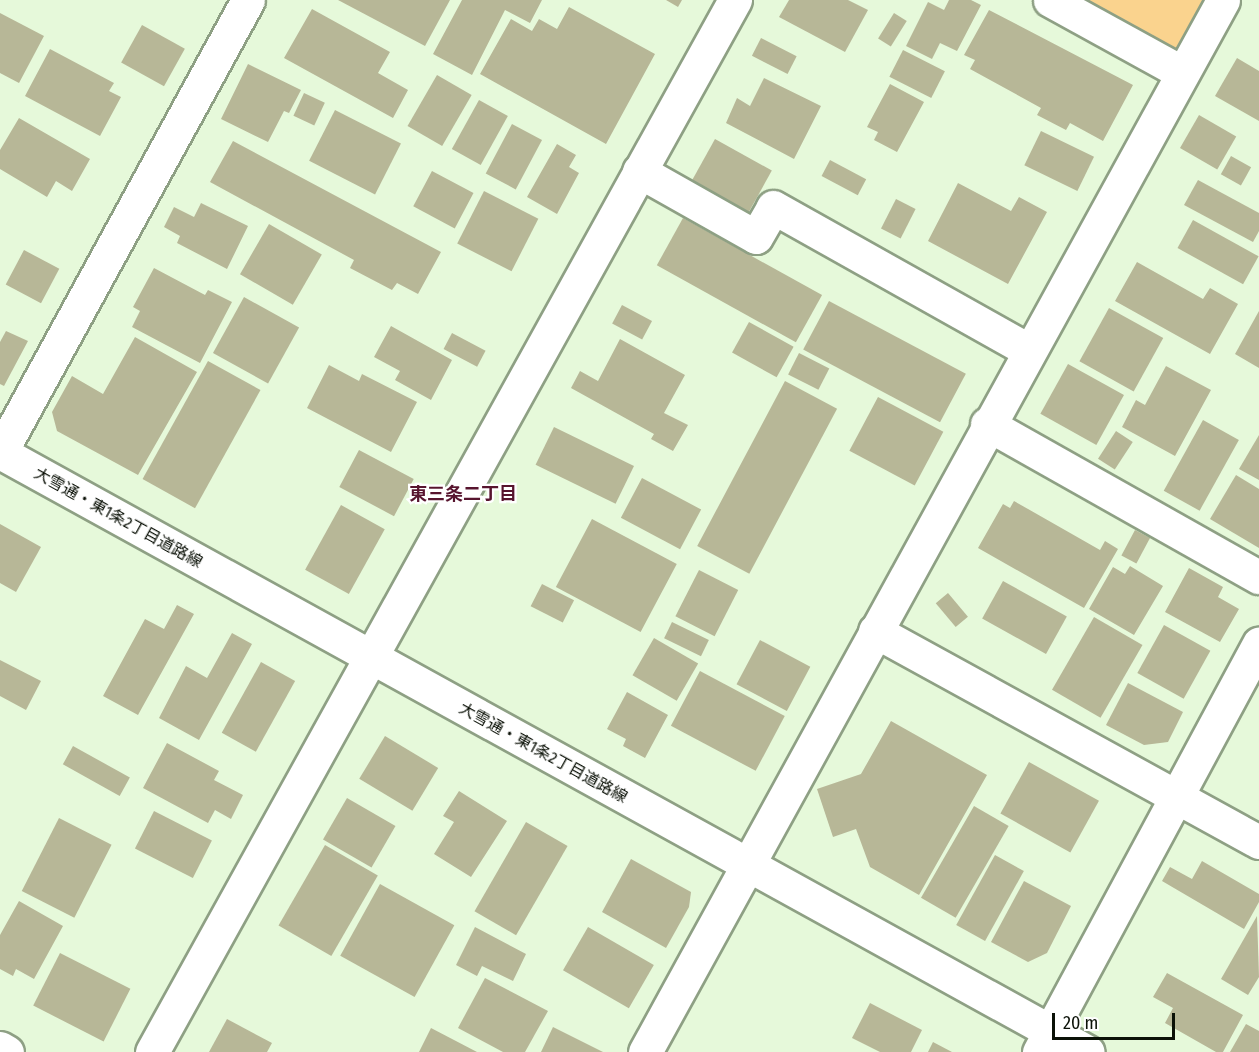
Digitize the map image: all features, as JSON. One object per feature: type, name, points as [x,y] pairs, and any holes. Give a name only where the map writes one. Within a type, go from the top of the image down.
[{"type":"street","points":[[0,453],[248,0]]},
{"type":"street","points":[[152,1052],[368,657],[735,0]]},
{"type":"street","points":[[1050,0],[1182,72]]},
{"type":"street","points":[[645,1052],[987,424],[1223,0]]},
{"type":"street","points":[[639,171],[756,237],[773,207],[1028,351]]},
{"type":"street","points":[[987,424],[1259,577]]},
{"type":"street","name":"大雪通・東1条2丁目道路線","points":[[0,453],[747,864],[1045,1042],[1088,1052]]},
{"type":"street","points":[[875,631],[1259,842]]},
{"type":"street","points":[[1045,1042],[1259,644]]},
{"type":"street","points":[[0,1048],[7,1052]]},
{"type":"shaded area","points":[[1087,0],[1207,0],[1177,52]]},
{"type":"building","points":[[338,0],[450,0],[425,46]]},
{"type":"building","points":[[462,0],[542,0],[530,23],[505,10],[472,75],[433,54]]},
{"type":"building","points":[[666,0],[682,0],[678,7]]},
{"type":"building","points":[[789,0],[848,0],[868,10],[845,52],[779,17]]},
{"type":"building","points":[[949,0],[971,0],[981,5],[957,51],[940,43],[932,59],[906,46],[928,2],[944,10]]},
{"type":"building","points":[[569,7],[655,54],[606,144],[480,74],[511,19],[532,31],[539,19],[557,29]]},
{"type":"building","points":[[312,9],[390,52],[378,73],[408,90],[393,118],[284,58]]},
{"type":"building","points":[[989,10],[1133,85],[1103,141],[1070,123],[1066,130],[1037,115],[1041,108],[970,69],[975,60],[964,55]]},
{"type":"building","points":[[0,13],[44,36],[19,83],[0,73]]},
{"type":"building","points":[[894,13],[907,21],[891,46],[878,38]]},
{"type":"building","points":[[142,25],[185,49],[164,86],[121,63]]},
{"type":"building","points":[[761,38],[797,56],[788,74],[752,56]]},
{"type":"building","points":[[50,49],[114,83],[109,91],[121,97],[100,136],[25,96]]},
{"type":"building","points":[[903,50],[945,71],[931,98],[889,77]]},
{"type":"building","points":[[1237,58],[1259,71],[1259,121],[1215,96]]},
{"type":"building","points":[[248,64],[301,90],[289,113],[284,111],[268,142],[221,119]]},
{"type":"building","points":[[437,75],[472,95],[442,146],[408,126]]},
{"type":"building","points":[[764,78],[821,106],[794,159],[726,123],[737,98],[750,106]]},
{"type":"building","points":[[890,84],[924,102],[897,152],[874,140],[878,132],[867,127]]},
{"type":"building","points":[[304,93],[325,103],[314,125],[293,116]]},
{"type":"building","points":[[479,100],[508,116],[481,165],[452,149]]},
{"type":"building","points":[[335,110],[401,144],[375,194],[309,161]]},
{"type":"building","points":[[1199,115],[1236,136],[1217,169],[1180,148]]},
{"type":"building","points":[[19,118],[90,159],[72,191],[56,181],[47,197],[0,169],[0,150]]},
{"type":"building","points":[[512,124],[542,140],[516,189],[486,173]]},
{"type":"building","points":[[1041,131],[1094,157],[1077,191],[1024,165]]},
{"type":"building","points":[[715,139],[772,171],[747,215],[690,184]]},
{"type":"building","points":[[233,141],[441,252],[418,294],[397,283],[392,290],[350,268],[354,260],[210,182]]},
{"type":"building","points":[[557,144],[576,155],[569,167],[579,173],[557,214],[527,197]]},
{"type":"building","points":[[1231,156],[1251,167],[1241,186],[1221,174]]},
{"type":"building","points":[[830,160],[866,179],[858,195],[822,176]]},
{"type":"building","points":[[432,171],[473,193],[455,228],[413,206]]},
{"type":"building","points":[[1198,180],[1259,213],[1259,231],[1253,242],[1184,205]]},
{"type":"building","points":[[958,183],[1011,211],[1019,197],[1047,212],[1008,284],[928,241]]},
{"type":"building","points":[[484,191],[538,219],[512,271],[457,244]]},
{"type":"building","points":[[896,199],[916,209],[901,238],[881,228]]},
{"type":"building","points":[[201,203],[248,226],[227,269],[177,243],[180,236],[164,227],[174,207],[194,217]]},
{"type":"building","points":[[683,218],[822,295],[796,342],[657,265]]},
{"type":"building","points":[[1193,220],[1259,256],[1243,284],[1177,248]]},
{"type":"building","points":[[269,224],[322,254],[293,305],[240,274]]},
{"type":"building","points":[[24,250],[59,269],[41,303],[6,284]]},
{"type":"building","points":[[1137,262],[1203,299],[1210,288],[1238,304],[1210,354],[1115,301]]},
{"type":"building","points":[[154,268],[205,295],[208,290],[232,302],[200,363],[132,327],[140,311],[133,307]]},
{"type":"building","points":[[244,297],[299,328],[268,384],[213,353]]},
{"type":"building","points":[[829,301],[966,374],[940,422],[803,350]]},
{"type":"building","points":[[622,305],[652,321],[642,340],[612,324]]},
{"type":"building","points":[[1109,308],[1163,338],[1134,391],[1079,361]]},
{"type":"building","points":[[1259,311],[1259,368],[1235,354]]},
{"type":"building","points":[[749,322],[794,347],[777,377],[732,353]]},
{"type":"building","points":[[391,326],[452,360],[431,400],[395,380],[400,371],[374,357]]},
{"type":"building","points":[[6,331],[28,341],[4,386],[0,384],[0,342]]},
{"type":"building","points":[[452,333],[486,351],[477,367],[444,349]]},
{"type":"building","points":[[135,337],[197,372],[138,475],[57,431],[52,412],[72,376],[103,394]]},
{"type":"building","points":[[620,339],[685,375],[664,413],[688,425],[673,451],[651,439],[654,434],[571,388],[580,371],[598,381]]},
{"type":"building","points":[[799,353],[829,368],[818,390],[788,374]]},
{"type":"building","points":[[208,361],[260,390],[195,508],[143,479]]},
{"type":"building","points":[[1068,364],[1124,395],[1096,445],[1040,414]]},
{"type":"building","points":[[329,365],[359,381],[362,374],[417,402],[391,452],[307,408]]},
{"type":"building","points":[[1166,366],[1211,390],[1175,456],[1122,427],[1136,400],[1145,405]]},
{"type":"building","points":[[785,381],[837,409],[749,574],[697,546]]},
{"type":"building","points":[[878,397],[943,432],[915,486],[849,451]]},
{"type":"building","points":[[1203,420],[1239,440],[1200,511],[1164,491]]},
{"type":"building","points":[[554,427],[634,466],[616,504],[536,465]]},
{"type":"building","points":[[1116,431],[1133,442],[1115,470],[1098,459]]},
{"type":"building","points":[[1259,435],[1259,480],[1239,469]]},
{"type":"building","points":[[359,450],[414,479],[394,516],[339,487]]},
{"type":"building","points":[[1236,475],[1259,489],[1259,548],[1210,519]]},
{"type":"building","points":[[642,478],[701,509],[680,549],[621,518]]},
{"type":"building","points":[[1014,501],[1100,550],[1105,541],[1118,549],[1084,608],[978,548],[1003,504],[1010,508]]},
{"type":"building","points":[[341,505],[385,529],[349,594],[305,570]]},
{"type":"building","points":[[592,519],[677,564],[641,632],[556,587]]},
{"type":"building","points":[[0,524],[41,547],[16,592],[0,583]]},
{"type":"building","points":[[1135,530],[1150,538],[1136,564],[1121,556]]},
{"type":"building","points":[[1130,566],[1163,586],[1134,635],[1089,609],[1113,567],[1125,574]]},
{"type":"building","points":[[1189,568],[1223,587],[1218,597],[1239,609],[1220,642],[1165,612]]},
{"type":"building","points":[[699,570],[738,590],[715,636],[675,616]]},
{"type":"building","points":[[1003,581],[1067,616],[1046,654],[982,619]]},
{"type":"building","points":[[542,584],[574,600],[563,623],[531,606]]},
{"type":"building","points":[[948,593],[968,617],[956,627],[936,603]]},
{"type":"building","points":[[177,605],[194,614],[138,715],[103,696],[145,619],[164,629]]},
{"type":"building","points":[[1094,617],[1142,645],[1100,718],[1052,690]]},
{"type":"building","points":[[672,622],[709,640],[701,656],[664,638]]},
{"type":"building","points":[[1164,625],[1210,651],[1184,699],[1137,673]]},
{"type":"building","points":[[232,633],[252,644],[199,740],[159,718],[186,666],[207,678]]},
{"type":"building","points":[[654,638],[698,664],[677,701],[632,675]]},
{"type":"building","points":[[760,640],[810,667],[787,711],[737,684]]},
{"type":"building","points":[[0,660],[41,681],[26,710],[0,696]]},
{"type":"building","points":[[261,662],[295,681],[256,752],[222,733]]},
{"type":"building","points":[[700,671],[785,716],[756,771],[671,726]]},
{"type":"building","points":[[1128,683],[1183,712],[1168,742],[1144,745],[1106,725]]},
{"type":"building","points":[[627,692],[668,715],[645,758],[623,746],[626,739],[607,729]]},
{"type":"building","points":[[891,721],[987,775],[919,895],[870,867],[856,829],[833,837],[817,789],[861,774]]},
{"type":"building","points":[[385,736],[438,768],[412,811],[359,779]]},
{"type":"building","points":[[167,743],[219,771],[214,780],[243,795],[231,819],[215,810],[208,823],[143,788]]},
{"type":"building","points":[[73,746],[130,778],[120,796],[63,764]]},
{"type":"building","points":[[1029,762],[1099,801],[1070,852],[1000,814]]},
{"type":"building","points":[[459,791],[507,821],[471,877],[434,854],[454,822],[443,816]]},
{"type":"building","points":[[347,798],[395,826],[371,868],[323,840]]},
{"type":"building","points":[[974,806],[1009,826],[956,918],[921,898]]},
{"type":"building","points":[[154,811],[212,841],[193,878],[135,848]]},
{"type":"building","points":[[59,818],[112,845],[74,918],[22,891]]},
{"type":"building","points":[[526,822],[568,846],[516,935],[474,911]]},
{"type":"building","points":[[325,845],[378,876],[331,956],[278,926]]},
{"type":"building","points":[[995,855],[1024,871],[985,941],[956,925]]},
{"type":"building","points":[[631,859],[691,892],[689,907],[666,948],[602,912]]},
{"type":"building","points":[[1202,861],[1259,894],[1259,902],[1244,929],[1162,881],[1170,867],[1192,879]]},
{"type":"building","points":[[1024,881],[1071,906],[1047,953],[1028,962],[991,942]]},
{"type":"building","points":[[380,884],[454,925],[415,997],[340,956]]},
{"type":"building","points":[[19,901],[63,926],[34,979],[16,969],[13,976],[0,969],[0,935]]},
{"type":"building","points":[[1257,916],[1259,977],[1248,995],[1221,979]]},
{"type":"building","points":[[475,927],[526,954],[513,981],[482,966],[477,976],[456,965]]},
{"type":"building","points":[[588,927],[654,965],[629,1008],[563,970]]},
{"type":"building","points":[[60,953],[130,989],[104,1041],[33,1006]]},
{"type":"building","points":[[1167,973],[1243,1015],[1223,1052],[1216,1052],[1165,1023],[1173,1008],[1153,997]]},
{"type":"building","points":[[485,978],[548,1011],[525,1052],[503,1052],[458,1028]]},
{"type":"building","points":[[870,1003],[922,1030],[911,1052],[880,1052],[852,1038]]},
{"type":"building","points":[[227,1019],[272,1043],[267,1052],[209,1052]]},
{"type":"building","points":[[1246,1024],[1259,1031],[1259,1052],[1230,1052]]},
{"type":"building","points":[[553,1027],[603,1052],[541,1052]]},
{"type":"building","points":[[431,1028],[477,1052],[419,1052]]},
{"type":"building","points":[[933,1042],[952,1052],[928,1052]]},
{"type":"district","name":"東三条二丁目","points":[[463,494]]}]
